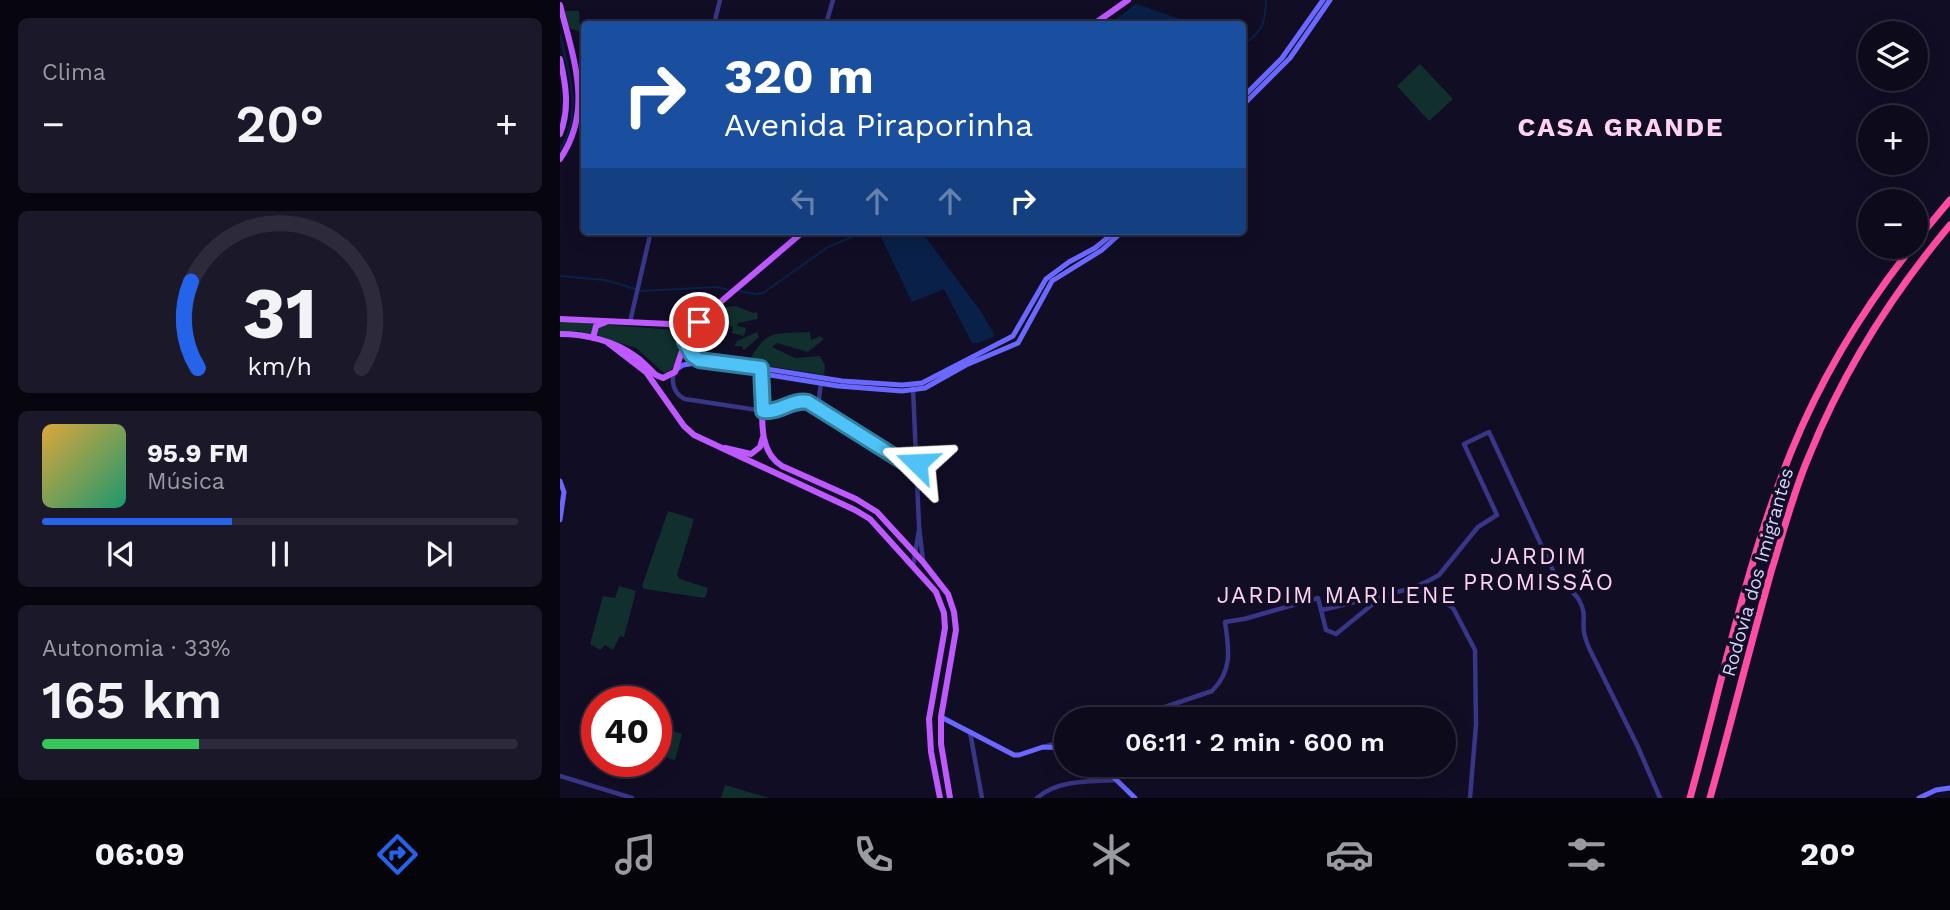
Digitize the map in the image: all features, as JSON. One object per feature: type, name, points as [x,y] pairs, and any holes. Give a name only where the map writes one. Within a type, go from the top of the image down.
[{"type":"highway","points":[[1928,227],[1950,200]]},
{"type":"highway","name":"Rodovia dos Imigrantes","points":[[1710,798],[1790,507],[1809,455],[1871,334],[1894,298],[1950,225]]},
{"type":"highway","name":"Rodovia dos Imigrantes","points":[[1690,798],[1772,501],[1792,450],[1835,362],[1873,299],[1903,259]]},
{"type":"main road","points":[[1098,21],[1128,0]]},
{"type":"main road","points":[[1246,94],[1282,58],[1323,0]]},
{"type":"main road","points":[[1246,102],[1290,58],[1330,0]]},
{"type":"main road","points":[[560,5],[578,78],[580,103],[573,135],[560,159]]},
{"type":"main road","points":[[560,59],[567,98],[560,134]]},
{"type":"main road","points":[[675,372],[685,342],[704,316],[799,235]]},
{"type":"main road","points":[[560,334],[607,342],[632,353],[659,377],[665,377],[691,363],[913,388],[957,362],[1013,336],[1046,279],[1111,235]]},
{"type":"main road","points":[[670,324],[679,331],[692,355],[699,360],[821,383],[913,388],[931,385],[966,365],[1014,346],[1052,281],[1102,250],[1119,235]]},
{"type":"main road","points":[[560,319],[670,324],[688,323],[704,316]]},
{"type":"main road","points":[[593,338],[596,326],[608,321]]},
{"type":"main road","points":[[1013,336],[1021,338]]},
{"type":"main road","points":[[1013,336],[1014,346]]},
{"type":"main road","points":[[607,342],[646,372],[690,433],[855,510],[875,523],[936,592],[945,619],[929,709],[930,740],[940,798]]},
{"type":"main road","points":[[720,449],[751,454],[760,447],[763,433],[761,371]]},
{"type":"main road","points":[[763,433],[768,453],[776,462],[852,497],[877,512],[916,553],[948,594],[956,618],[956,637],[941,717],[941,752],[950,798]]},
{"type":"main road","points":[[560,481],[564,492],[560,520]]},
{"type":"main road","points":[[852,497],[855,510]]},
{"type":"main road","points":[[933,694],[933,711],[1014,755],[1043,747],[1054,747]]},
{"type":"main road","points":[[1114,777],[1135,798]]},
{"type":"main road","points":[[1919,798],[1936,790],[1950,788]]},
{"type":"street","points":[[715,21],[720,0]]},
{"type":"street","points":[[828,21],[832,0]]},
{"type":"street","points":[[630,323],[650,235]]},
{"type":"street","points":[[675,372],[673,385],[682,398],[763,411],[776,411],[797,401],[818,406],[916,473]]},
{"type":"street","points":[[818,406],[821,383]]},
{"type":"street","points":[[913,388],[923,562]]},
{"type":"street","points":[[1322,610],[1413,587],[1439,575],[1478,527],[1497,515],[1464,444],[1489,432],[1556,577],[1573,591],[1580,602],[1585,615],[1584,633],[1589,648],[1659,796]]},
{"type":"street","points":[[902,461],[917,461]]},
{"type":"street","points":[[913,566],[919,526]]},
{"type":"street","points":[[1413,587],[1453,608],[1475,650],[1476,736],[1470,798]]},
{"type":"street","points":[[1165,707],[1212,691],[1222,682],[1230,654],[1225,622],[1318,598],[1326,630],[1338,633],[1386,594]]},
{"type":"street","points":[[970,732],[982,798]]},
{"type":"street","points":[[1043,747],[1054,744]]},
{"type":"street","points":[[560,776],[632,798]]},
{"type":"street","points":[[1037,798],[1057,786],[1117,780]]},
{"type":"green space","points":[[565,11],[579,11],[580,32],[569,28]]},
{"type":"green space","points":[[1420,64],[1453,99],[1429,121],[1397,86]]},
{"type":"green space","points":[[736,306],[757,312],[758,319],[738,323],[737,326],[746,328],[744,336],[732,333],[733,327],[729,326],[704,330],[703,319],[716,308]]},
{"type":"green space","points":[[560,321],[674,330],[681,340],[675,365],[668,373],[664,373],[636,348],[579,331],[560,332]]},
{"type":"green space","points":[[757,332],[759,337],[744,350],[741,346],[734,346],[737,341]]},
{"type":"green space","points":[[810,332],[811,340],[820,336],[824,339],[808,352],[777,343],[772,347],[795,358],[820,356],[825,366],[824,375],[762,365],[750,360],[762,342],[774,335]]},
{"type":"green space","points":[[668,511],[694,519],[677,575],[680,579],[708,588],[705,598],[644,589],[642,586]]},
{"type":"green space","points":[[619,586],[636,591],[624,637],[620,636],[613,650],[605,645],[600,650],[590,644],[603,596],[615,598]]},
{"type":"green space","points":[[672,731],[682,734],[675,760],[672,759]]},
{"type":"green space","points":[[725,785],[769,798],[721,798]]},
{"type":"water","points":[[1136,4],[1186,21],[1113,21]]},
{"type":"water","points":[[880,235],[924,235],[982,313],[995,336],[972,343],[944,289],[912,302]]},
{"type":"waterway","points":[[1246,43],[1262,27],[1266,0]]},
{"type":"waterway","points":[[560,35],[572,93],[571,122],[560,149]]},
{"type":"waterway","points":[[739,291],[763,293],[828,247],[856,235]]},
{"type":"waterway","points":[[560,276],[605,280],[642,291],[717,287],[729,290]]},
{"type":"district","name":"CASA GRANDE","points":[[1621,127]]},
{"type":"district","name":"JARDIM PROMISSÃO","points":[[1539,569]]},
{"type":"district","name":"JARDIM MARILENE","points":[[1337,595]]},
{"type":"route","points":[[699,322],[685,342],[692,355],[704,361],[761,368],[763,411],[776,411],[795,401],[808,402],[902,461],[917,463]]}]
